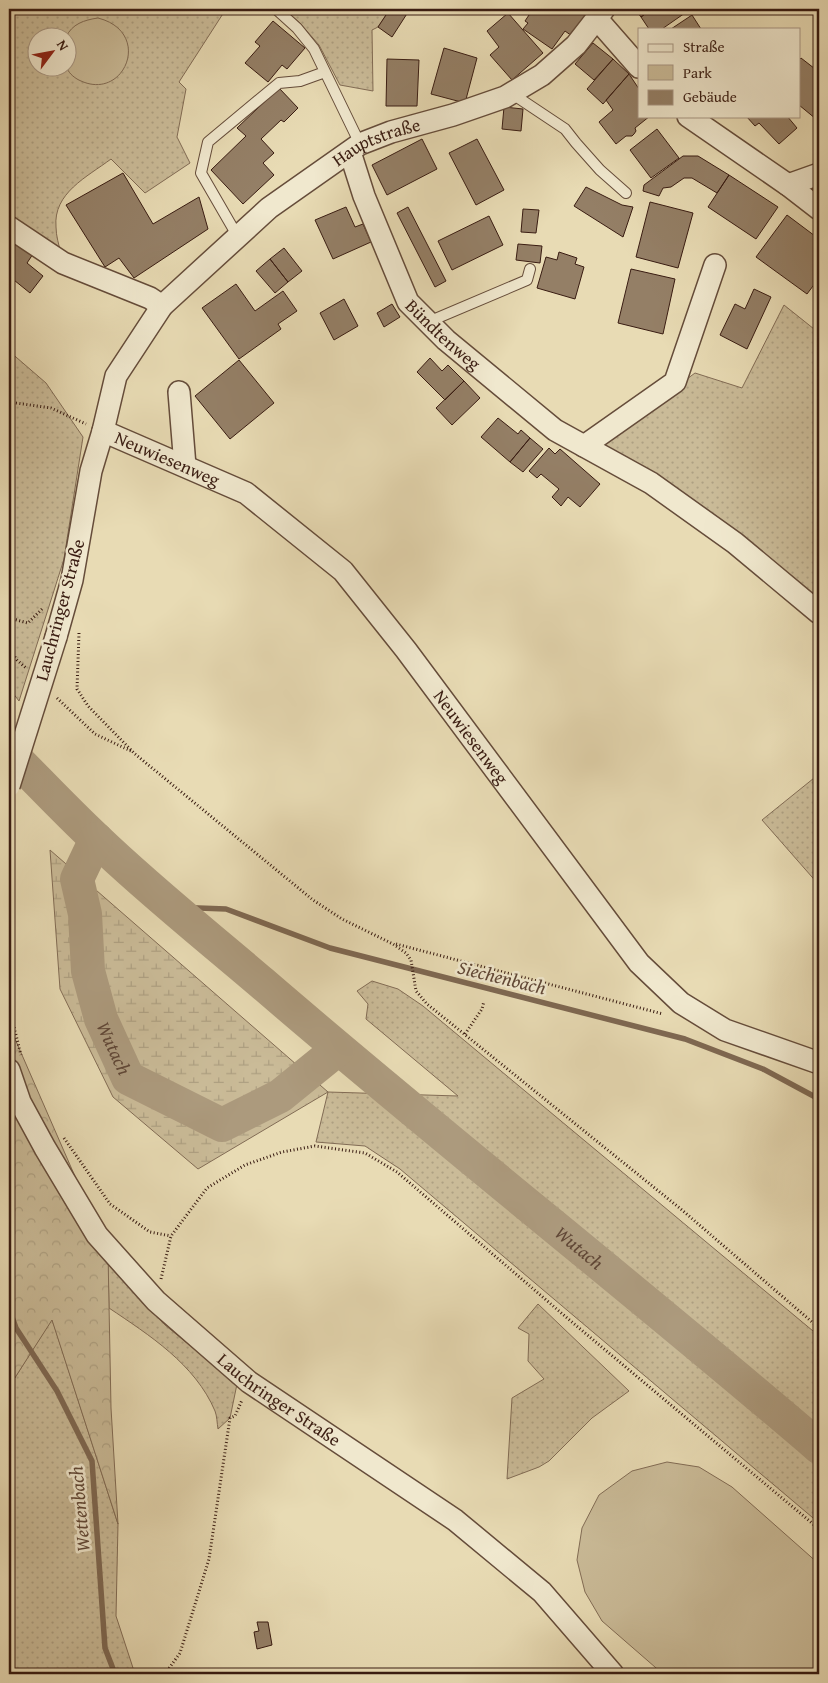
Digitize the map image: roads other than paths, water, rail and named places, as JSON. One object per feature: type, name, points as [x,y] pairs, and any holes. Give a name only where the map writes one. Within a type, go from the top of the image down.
[{"type":"street","points":[[601,14],[638,66]]},
{"type":"street","name":"Hauptstraße","points":[[103,431],[116,376],[162,306],[270,208],[355,148],[390,132],[505,98],[542,75],[576,45],[601,14]]},
{"type":"street","points":[[691,118],[788,185],[819,209]]},
{"type":"street","name":"Bündtenweg","points":[[355,148],[364,196],[408,302],[446,340],[555,430],[651,483],[727,537],[819,613]]},
{"type":"street","points":[[788,185],[819,174]]},
{"type":"street","points":[[9,227],[63,263],[150,298],[162,306]]},
{"type":"street","points":[[584,446],[675,382],[715,265]]},
{"type":"street","points":[[178,392],[185,466]]},
{"type":"street","name":"Neuwiesenweg","points":[[103,431],[246,493],[343,572],[406,650],[639,963],[682,1003],[725,1030],[819,1064]]},
{"type":"street","name":"Lauchringer Straße","points":[[9,786],[72,580],[91,471],[103,431]]},
{"type":"street","name":"Lauchringer Straße","points":[[16,1064],[20,1102],[44,1148],[97,1235],[156,1301],[249,1382],[455,1520],[542,1592],[612,1674]]},
{"type":"lane","points":[[276,9],[297,28],[314,48],[355,148]]},
{"type":"lane","points":[[238,237],[201,173],[208,142],[279,83],[300,81],[325,72]]},
{"type":"lane","points":[[512,93],[565,129],[600,170],[626,192]]},
{"type":"lane","points":[[428,322],[526,280],[530,269]]},
{"type":"waterway","name":"Wutach","points":[[9,752],[116,858],[157,895],[819,1447]]},
{"type":"waterway","name":"Wutach","points":[[96,839],[77,879],[85,914],[88,971],[101,1019],[128,1078],[222,1125],[280,1096],[338,1049]]},
{"type":"waterway","name":"Siechenbach","points":[[171,907],[226,909],[330,948],[685,1039],[763,1069],[819,1099]]},
{"type":"waterway","name":"Wettenbach","points":[[9,1299],[16,1328],[57,1391],[92,1461],[105,1648],[115,1674]]}]
